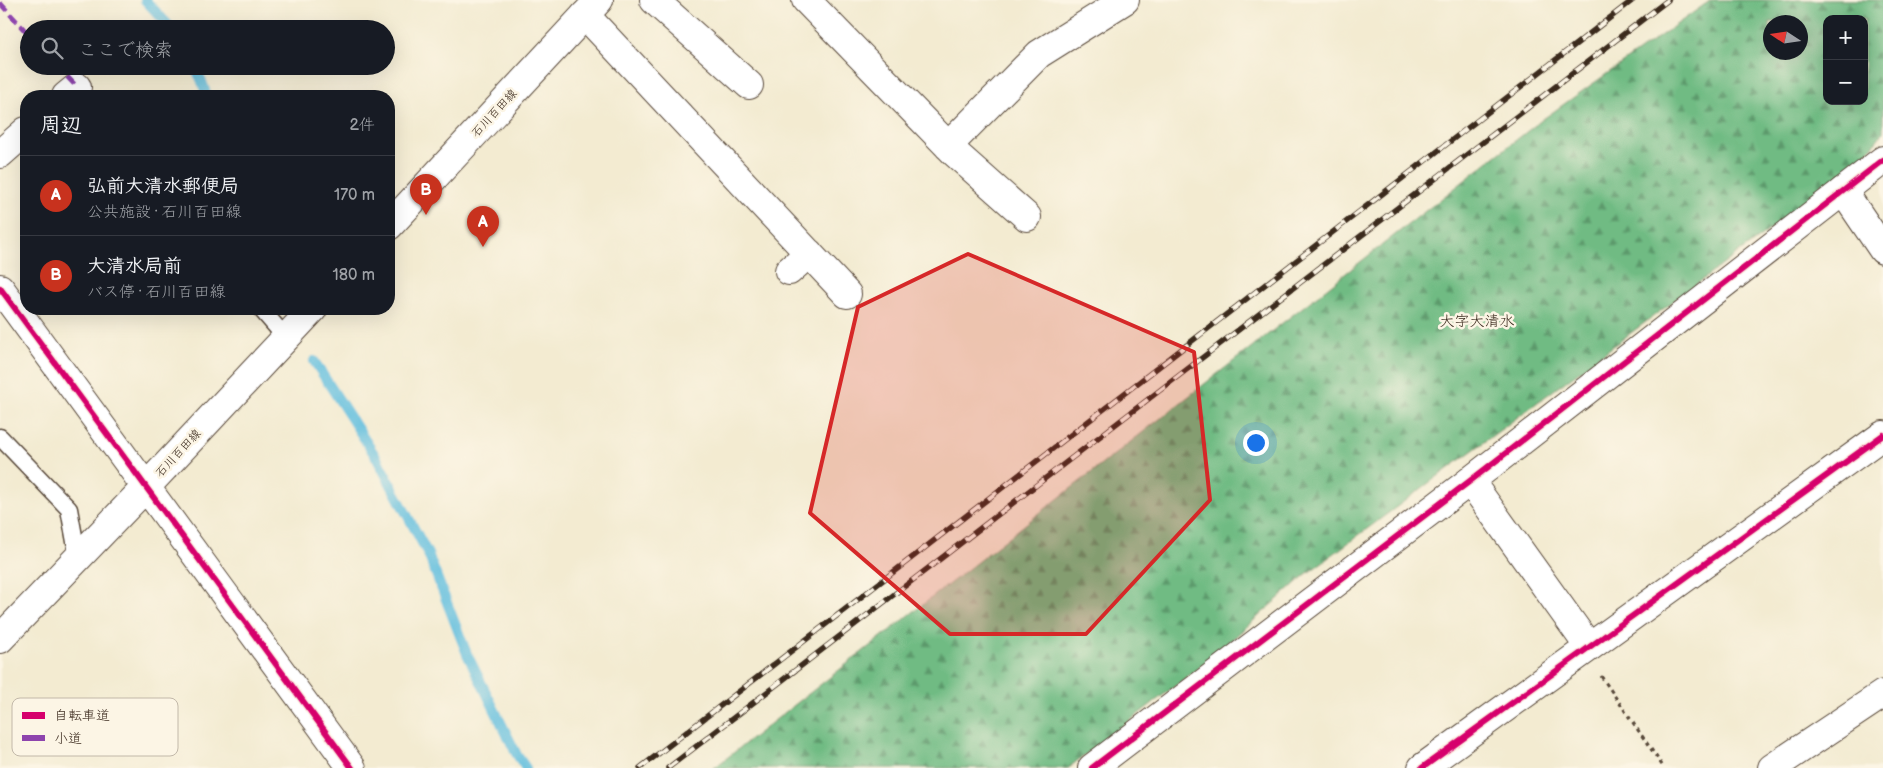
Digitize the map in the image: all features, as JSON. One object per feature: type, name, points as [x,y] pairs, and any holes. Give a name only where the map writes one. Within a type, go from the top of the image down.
[{"type":"street","points":[[654,0],[749,85]]},
{"type":"street","points":[[806,0],[948,146],[1027,217]]},
{"type":"street","points":[[948,146],[1040,54],[1125,0]]},
{"type":"street","points":[[592,7],[847,294]]},
{"type":"street","name":"石川百田線","points":[[395,220],[592,7]]},
{"type":"street","points":[[0,154],[20,136]]},
{"type":"street","points":[[1092,768],[1470,481],[1883,160]]},
{"type":"street","points":[[1843,191],[1883,250]]},
{"type":"street","points":[[789,271],[809,253]]},
{"type":"street","points":[[0,288],[352,768]]},
{"type":"street","name":"石川百田線","points":[[0,639],[307,315]]},
{"type":"street","points":[[1422,768],[1883,435]]},
{"type":"street","points":[[1470,481],[1586,649]]},
{"type":"street","points":[[1772,768],[1883,694]]},
{"type":"lane","points":[[267,315],[286,338]]},
{"type":"lane","points":[[0,437],[70,509],[78,558]]},
{"type":"path","points":[[1586,649],[1664,768]]},
{"type":"highlighted area","points":[[968,254],[1194,352],[1210,500],[1086,634],[950,634],[810,513],[858,307]]},
{"type":"green space","points":[[1711,0],[1883,0],[1883,132],[1861,162],[1305,575],[1209,660],[1068,768],[714,768],[1543,119]]},
{"type":"waterway","points":[[145,0],[164,20]]},
{"type":"waterway","points":[[199,75],[205,90]]},
{"type":"waterway","points":[[314,361],[376,457],[428,554],[467,654],[517,755],[526,768]]},
{"type":"railway","points":[[640,768],[1633,0]]},
{"type":"railway","points":[[668,768],[1668,0]]},
{"type":"marked path","points":[[0,3],[20,25]]},
{"type":"marked path","points":[[66,75],[77,87]]},
{"type":"cycle path","points":[[1092,768],[1470,481],[1883,160]]},
{"type":"cycle path","points":[[0,288],[352,768]]},
{"type":"cycle path","points":[[1422,768],[1883,435]]},
{"type":"place","name":"大清水局前","points":[[426,215]]},
{"type":"place","name":"弘前大清水郵便局","points":[[483,247]]},
{"type":"district","name":"大字大清水","points":[[1477,321]]}]
